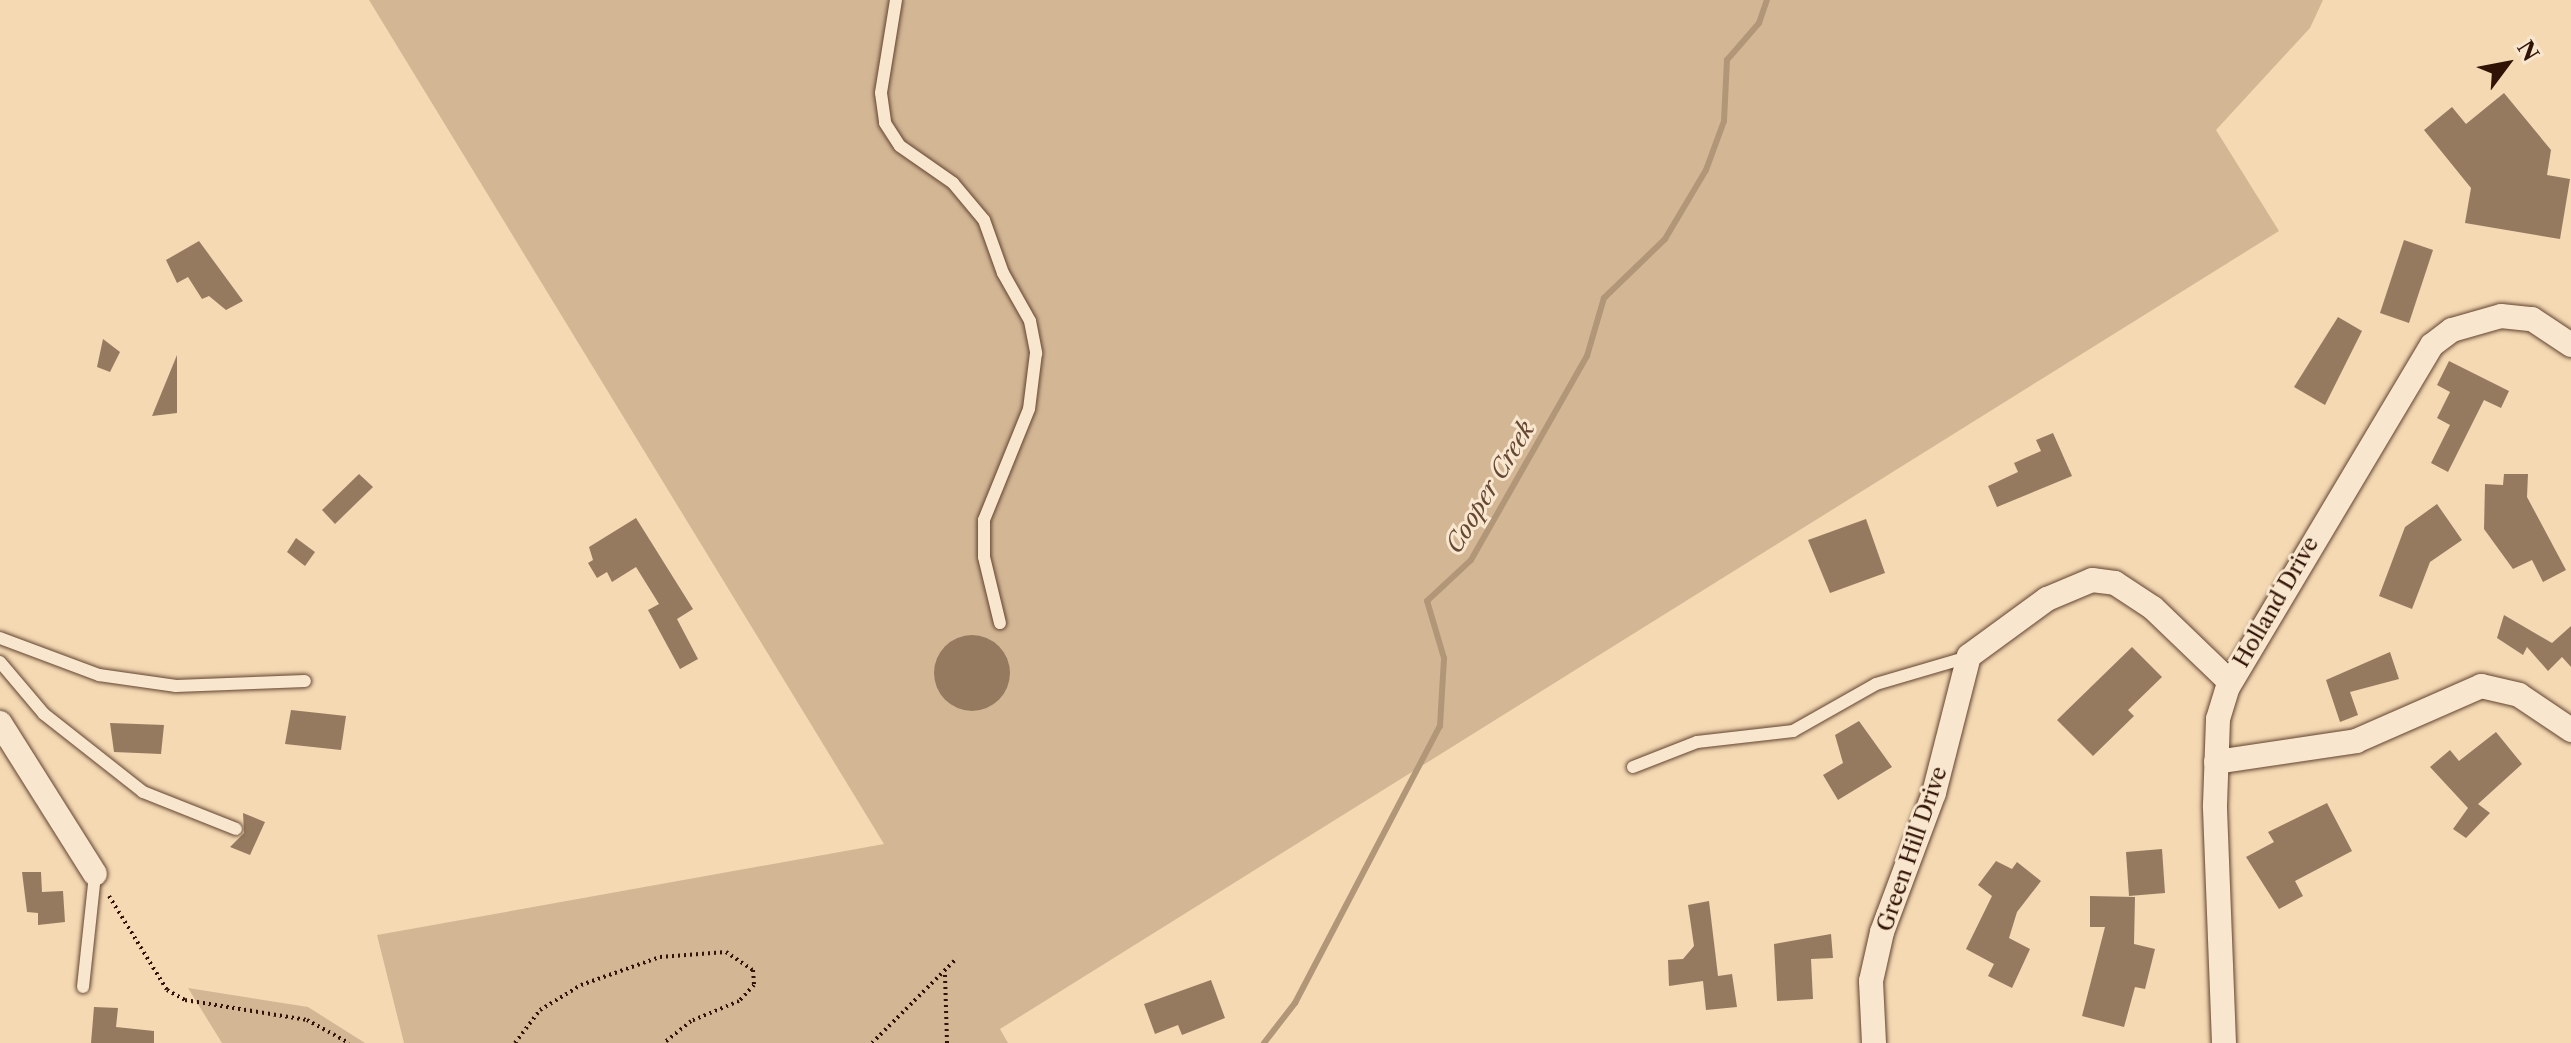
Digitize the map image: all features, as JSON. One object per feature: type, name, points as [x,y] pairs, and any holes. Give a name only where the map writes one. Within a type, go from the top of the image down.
[{"type":"street","name":"Holland Drive","points":[[2224,1043],[2216,762],[2218,719],[2230,682],[2432,345],[2452,330],[2501,316],[2532,319],[2571,345]]},
{"type":"street","points":[[1969,656],[2047,599],[2092,580],[2115,583],[2153,608],[2230,682]]},
{"type":"street","name":"Green Hill Drive","points":[[1874,1043],[1871,981],[1882,932],[1934,793],[1969,656]]},
{"type":"street","points":[[2216,762],[2356,741],[2481,686],[2519,695],[2571,730]]},
{"type":"street","points":[[0,723],[95,874]]},
{"type":"lane","points":[[896,0],[881,93],[885,123],[900,146],[953,183],[984,220],[1003,273],[1030,321],[1036,353],[1029,409],[984,520],[984,557],[1000,623]]},
{"type":"lane","points":[[0,638],[99,675],[176,686],[305,681]]},
{"type":"lane","points":[[1633,767],[1697,742],[1793,731],[1876,684],[1969,656]]},
{"type":"lane","points":[[0,662],[44,714],[143,792],[236,829]]},
{"type":"lane","points":[[83,987],[95,874]]},
{"type":"path","points":[[95,874],[167,990],[185,1000],[307,1020],[349,1043]]},
{"type":"path","points":[[515,1043],[540,1010],[581,985],[660,957],[726,952],[753,970],[754,985],[739,1001],[691,1021],[664,1043]]},
{"type":"path","points":[[872,1043],[956,959]]},
{"type":"path","points":[[944,973],[947,1043]]},
{"type":"shaded area","points":[[369,0],[2323,0],[2310,28],[2216,130],[2279,231],[1000,1029],[1008,1043],[404,1043],[377,935],[884,844]]},
{"type":"shaded area","points":[[188,988],[308,1007],[365,1043],[222,1043]]},
{"type":"building","points":[[2504,93],[2551,150],[2547,175],[2570,179],[2560,239],[2465,223],[2471,188],[2424,130],[2452,107],[2466,124]]},
{"type":"building","points":[[2404,240],[2433,250],[2409,323],[2380,313]]},
{"type":"building","points":[[199,241],[243,301],[226,310],[209,296],[202,299],[188,277],[177,283],[166,260]]},
{"type":"building","points":[[2338,317],[2362,331],[2325,405],[2294,387]]},
{"type":"building","points":[[103,339],[120,352],[110,372],[97,367]]},
{"type":"building","points":[[177,355],[177,413],[152,416]]},
{"type":"building","points":[[2449,361],[2509,391],[2501,408],[2484,400],[2448,472],[2431,463],[2450,425],[2437,418],[2450,392],[2437,385]]},
{"type":"building","points":[[2053,433],[2072,476],[1997,507],[1988,486],[2018,472],[2014,463],[2041,451],[2036,440]]},
{"type":"building","points":[[359,474],[373,487],[335,524],[322,510]]},
{"type":"building","points":[[2504,474],[2528,474],[2527,497],[2566,570],[2543,582],[2532,560],[2513,569],[2484,529],[2485,484],[2503,485]]},
{"type":"building","points":[[2437,504],[2462,540],[2430,562],[2412,609],[2379,596],[2405,527]]},
{"type":"building","points":[[636,518],[693,609],[677,619],[698,659],[680,669],[648,610],[659,604],[636,567],[612,582],[607,572],[597,578],[588,563],[593,560],[589,547]]},
{"type":"building","points":[[1866,519],[1885,573],[1830,593],[1808,540]]},
{"type":"building","points":[[296,538],[315,552],[305,566],[287,552]]},
{"type":"building","points":[[2504,615],[2552,643],[2571,626],[2571,667],[2562,657],[2548,671],[2527,647],[2523,655],[2497,638]]},
{"type":"building","points":[[965,635],[979,635],[993,641],[1004,652],[1010,673],[1007,688],[999,700],[979,711],[965,711],[951,705],[940,694],[934,680],[934,666],[940,652],[951,641]]},
{"type":"building","points":[[2132,647],[2162,677],[2128,710],[2134,716],[2093,756],[2057,720]]},
{"type":"building","points":[[2390,652],[2399,679],[2350,692],[2358,715],[2340,722],[2326,680]]},
{"type":"building","points":[[291,710],[346,716],[341,750],[285,744]]},
{"type":"building","points":[[1859,721],[1892,767],[1838,800],[1823,775],[1843,763],[1835,735]]},
{"type":"building","points":[[110,723],[164,725],[161,754],[114,752]]},
{"type":"building","points":[[2496,732],[2522,764],[2478,804],[2490,813],[2466,838],[2453,829],[2468,808],[2430,767],[2450,750],[2459,761]]},
{"type":"building","points":[[2327,803],[2352,851],[2295,881],[2303,896],[2279,909],[2246,857],[2274,842],[2268,832]]},
{"type":"building","points":[[243,813],[265,822],[250,855],[230,847],[244,833]]},
{"type":"building","points":[[2162,849],[2165,893],[2129,896],[2126,852]]},
{"type":"building","points":[[1996,861],[2012,869],[2017,862],[2041,881],[2017,912],[2009,938],[2030,949],[2012,988],[1988,976],[1994,964],[1966,949],[1992,896],[1978,885]]},
{"type":"building","points":[[22,872],[41,872],[42,892],[63,891],[65,922],[38,925],[38,913],[27,912]]},
{"type":"building","points":[[2090,896],[2135,897],[2134,944],[2155,949],[2145,989],[2135,987],[2124,1027],[2082,1016],[2105,927],[2090,927]]},
{"type":"building","points":[[1709,901],[1718,976],[1732,974],[1737,1007],[1706,1010],[1703,981],[1669,986],[1668,960],[1683,959],[1694,946],[1688,905]]},
{"type":"building","points":[[1831,934],[1833,958],[1811,959],[1813,999],[1777,1001],[1774,944]]},
{"type":"building","points":[[1211,980],[1225,1018],[1182,1035],[1178,1025],[1155,1034],[1144,1004]]},
{"type":"building","points":[[94,1007],[118,1008],[116,1027],[154,1031],[154,1043],[91,1043]]},
{"type":"waterway","name":"Cooper Creek","points":[[1264,1043],[1295,1003],[1440,726],[1444,658],[1427,601],[1471,560],[1587,356],[1604,298],[1665,239],[1706,170],[1724,121],[1727,60],[1759,23],[1767,0]]}]
